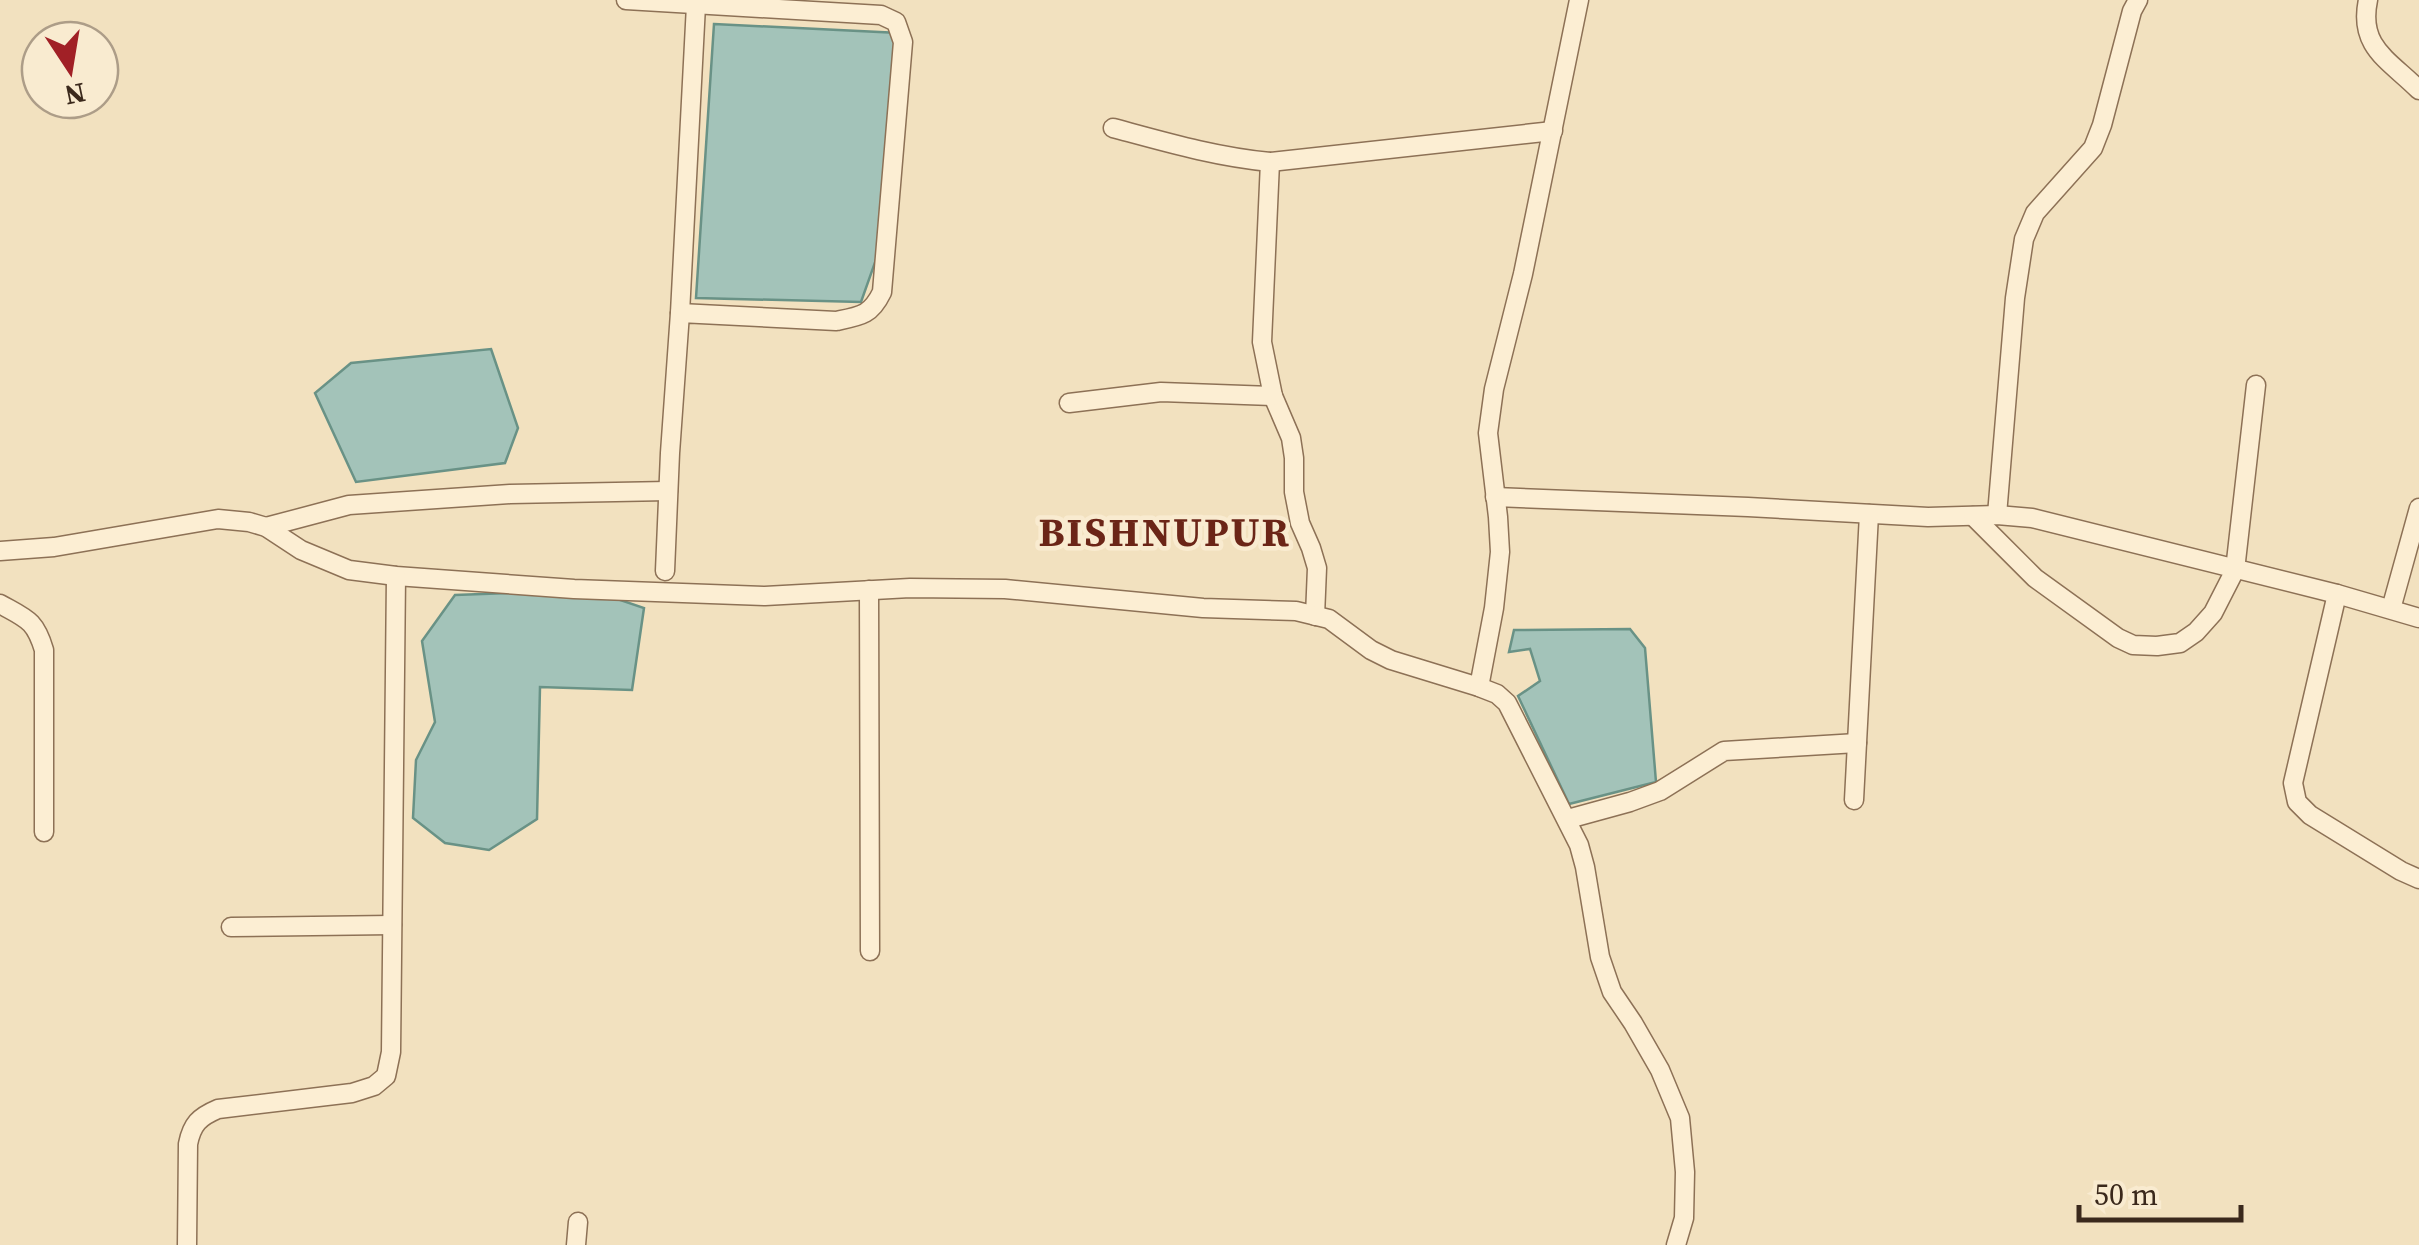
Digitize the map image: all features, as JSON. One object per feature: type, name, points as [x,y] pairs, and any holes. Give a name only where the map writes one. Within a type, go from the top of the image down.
[{"type":"street","points":[[626,0],[881,15],[896,22],[903,42],[882,292],[875,306],[859,316],[836,321],[680,313]]},
{"type":"street","points":[[1478,687],[1494,608],[1500,552],[1488,433],[1494,389],[1523,274],[1579,0]]},
{"type":"street","points":[[1997,515],[2015,298],[2024,239],[2035,213],[2093,148],[2138,0]]},
{"type":"street","points":[[2368,0],[2364,18],[2374,46],[2419,90]]},
{"type":"street","points":[[665,571],[696,5]]},
{"type":"street","points":[[1113,128],[1199,151],[1270,162],[1553,132]]},
{"type":"street","points":[[1270,162],[1262,342],[1273,396],[1291,438],[1294,492],[1316,568],[1315,616]]},
{"type":"street","points":[[1973,516],[2035,578],[2118,638],[2157,646],[2180,643],[2213,614],[2234,570],[2256,386]]},
{"type":"street","points":[[1068,403],[1161,392],[1273,396]]},
{"type":"street","points":[[266,528],[348,505],[510,494],[668,491]]},
{"type":"street","points":[[1496,497],[1928,517],[2032,518],[2419,618]]},
{"type":"street","points":[[2391,609],[2419,508]]},
{"type":"street","points":[[1854,800],[1869,514]]},
{"type":"street","points":[[0,551],[218,519],[266,528],[301,550],[349,570],[396,576],[574,589],[764,596],[1005,589],[1203,608],[1296,611],[1329,619],[1391,660],[1497,694],[1507,704],[1568,819],[1585,866],[1600,956],[1612,992],[1660,1070],[1680,1118],[1684,1218],[1676,1245]]},
{"type":"street","points":[[187,1245],[188,1144],[191,1130],[201,1116],[218,1109],[352,1093],[374,1086],[386,1076],[390,1052],[396,576]]},
{"type":"street","points":[[870,590],[870,951]]},
{"type":"street","points":[[2337,594],[2292,784],[2296,802],[2310,815],[2419,878]]},
{"type":"street","points":[[0,604],[24,616],[38,630],[44,650],[44,832]]},
{"type":"street","points":[[1568,819],[1660,791],[1724,752],[1856,743]]},
{"type":"street","points":[[232,928],[392,925]]},
{"type":"street","points":[[576,1245],[578,1222]]},
{"type":"water","points":[[714,24],[899,33],[884,237],[861,302],[696,298]]},
{"type":"water","points":[[491,349],[518,428],[505,463],[356,482],[315,393],[351,363]]},
{"type":"water","points":[[591,590],[644,608],[632,690],[540,687],[537,819],[489,850],[445,843],[413,818],[416,760],[435,722],[422,641],[455,595]]},
{"type":"water","points":[[1630,629],[1645,648],[1656,782],[1569,804],[1518,696],[1540,681],[1530,649],[1509,652],[1514,630]]},
{"type":"district","name":"BISHNUPUR","points":[[1165,532]]}]
